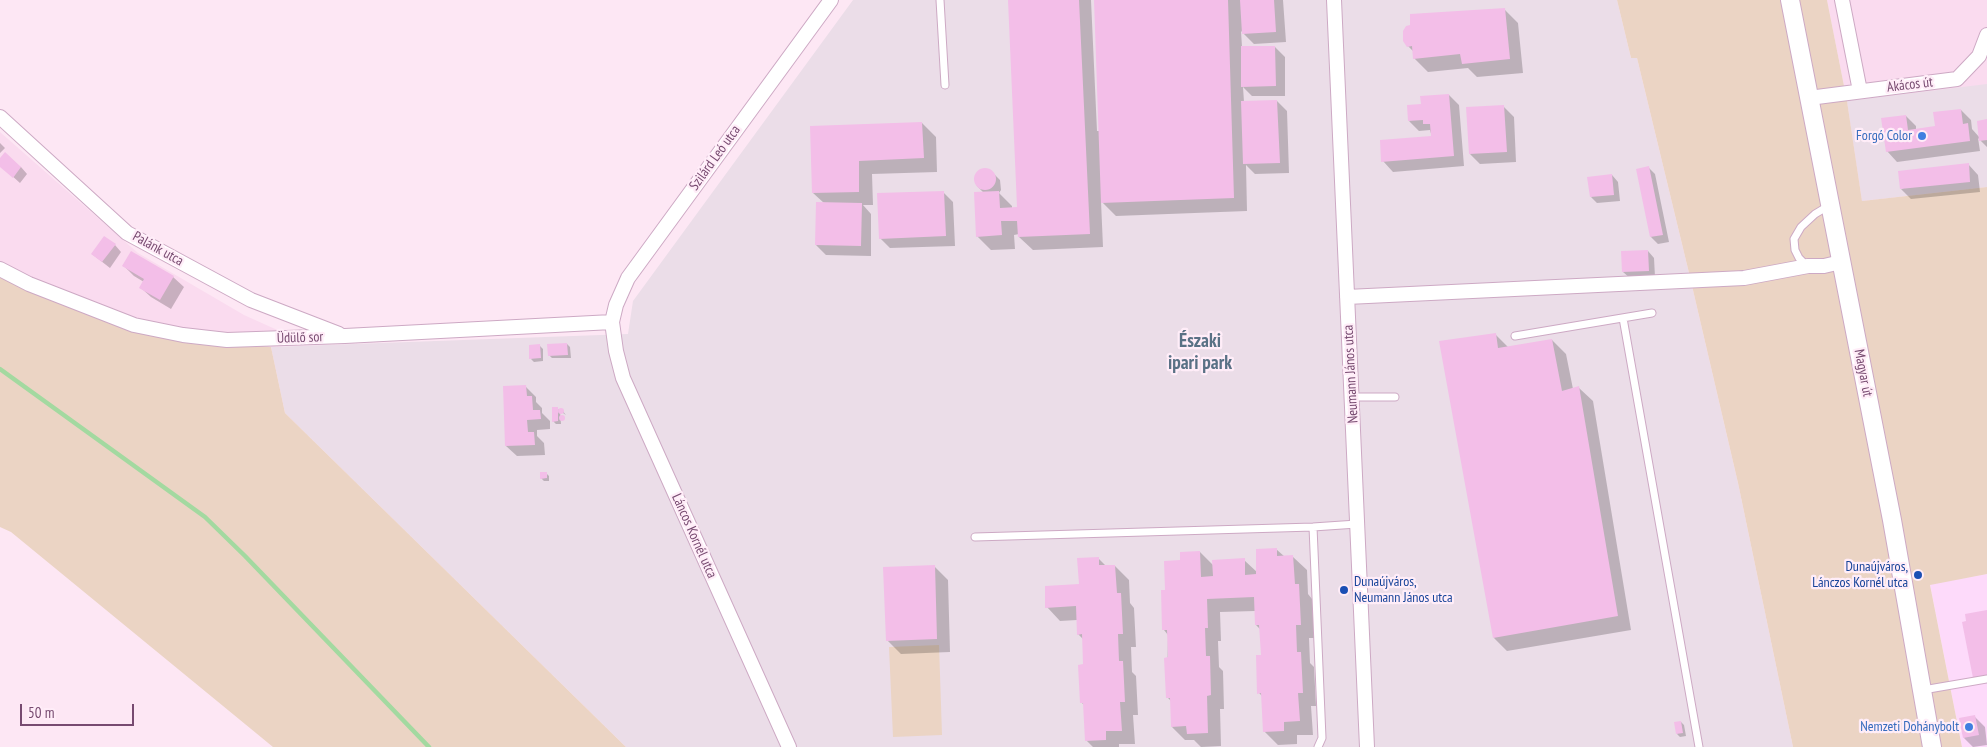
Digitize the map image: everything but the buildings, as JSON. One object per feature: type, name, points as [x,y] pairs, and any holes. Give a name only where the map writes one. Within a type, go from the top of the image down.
[{"type":"street","name":"Szilárd Leó utca","points":[[612,322],[616,305],[628,278],[831,0]]},
{"type":"street","name":"Neumann János utca","points":[[1334,0],[1367,747]]},
{"type":"street","name":"Magyar út","points":[[1790,0],[1892,520],[1932,747]]},
{"type":"street","points":[[1842,0],[1860,91]]},
{"type":"street","name":"Akácos út","points":[[1809,98],[1958,79],[1979,56],[1987,35]]},
{"type":"street","name":"Palánk utca","points":[[0,117],[127,233],[251,300],[345,336]]},
{"type":"street","points":[[1347,297],[1744,278],[1808,266],[1842,262]]},
{"type":"street","name":"Üdülő sor","points":[[0,269],[29,284],[134,325],[227,340],[345,336],[612,322]]},
{"type":"street","name":"Láncos Kornél utca","points":[[612,322],[616,351],[623,378],[789,747]]},
{"type":"lane","points":[[940,0],[945,86]]},
{"type":"lane","points":[[1808,266],[1799,258],[1795,250],[1794,239],[1801,227],[1815,214],[1830,205]]},
{"type":"lane","points":[[1515,336],[1652,312]]},
{"type":"lane","points":[[1622,318],[1699,747]]},
{"type":"lane","points":[[1352,397],[1394,397]]},
{"type":"lane","points":[[975,537],[1357,524]]},
{"type":"lane","points":[[1313,526],[1322,738],[1318,747]]},
{"type":"lane","points":[[1923,690],[1987,679]]},
{"type":"shaded area","points":[[853,0],[1617,0],[1631,58],[1637,58],[1689,273],[1738,483],[1793,747],[626,747],[285,413],[271,347],[628,334],[633,301]]},
{"type":"shaded area","points":[[1617,0],[1827,0],[1847,101],[1862,201],[1987,187],[1987,574],[1930,585],[1962,747],[1793,747],[1738,483],[1689,273],[1637,58],[1631,58]]},
{"type":"shaded area","points":[[1827,0],[1987,0],[1987,187],[1862,201],[1847,101]]},
{"type":"shaded area","points":[[1987,84],[1987,187],[1862,201],[1847,101]]},
{"type":"shaded area","points":[[0,132],[138,253],[244,315],[284,333],[286,346],[271,347],[147,333],[0,272]]},
{"type":"shaded area","points":[[0,272],[147,333],[271,347],[285,413],[626,747],[273,747],[11,532],[0,527]]},
{"type":"shaded area","points":[[1987,574],[1987,747],[1962,747],[1930,584]]},
{"type":"shaded area","points":[[939,645],[942,735],[893,737],[889,647]]},
{"type":"waterway","points":[[0,369],[205,517],[429,747]]},
{"type":"place","name":"Forgó Color","points":[[1922,136]]},
{"type":"place","name":"Dunaújváros, Lánczos Kornél utca","points":[[1918,575]]},
{"type":"place","name":"Dunaújváros, Neumann János utca","points":[[1344,590]]},
{"type":"place","name":"Nemzeti Dohánybolt","points":[[1969,727]]},
{"type":"district","name":"Északi ipari park","points":[[1200,353]]}]
